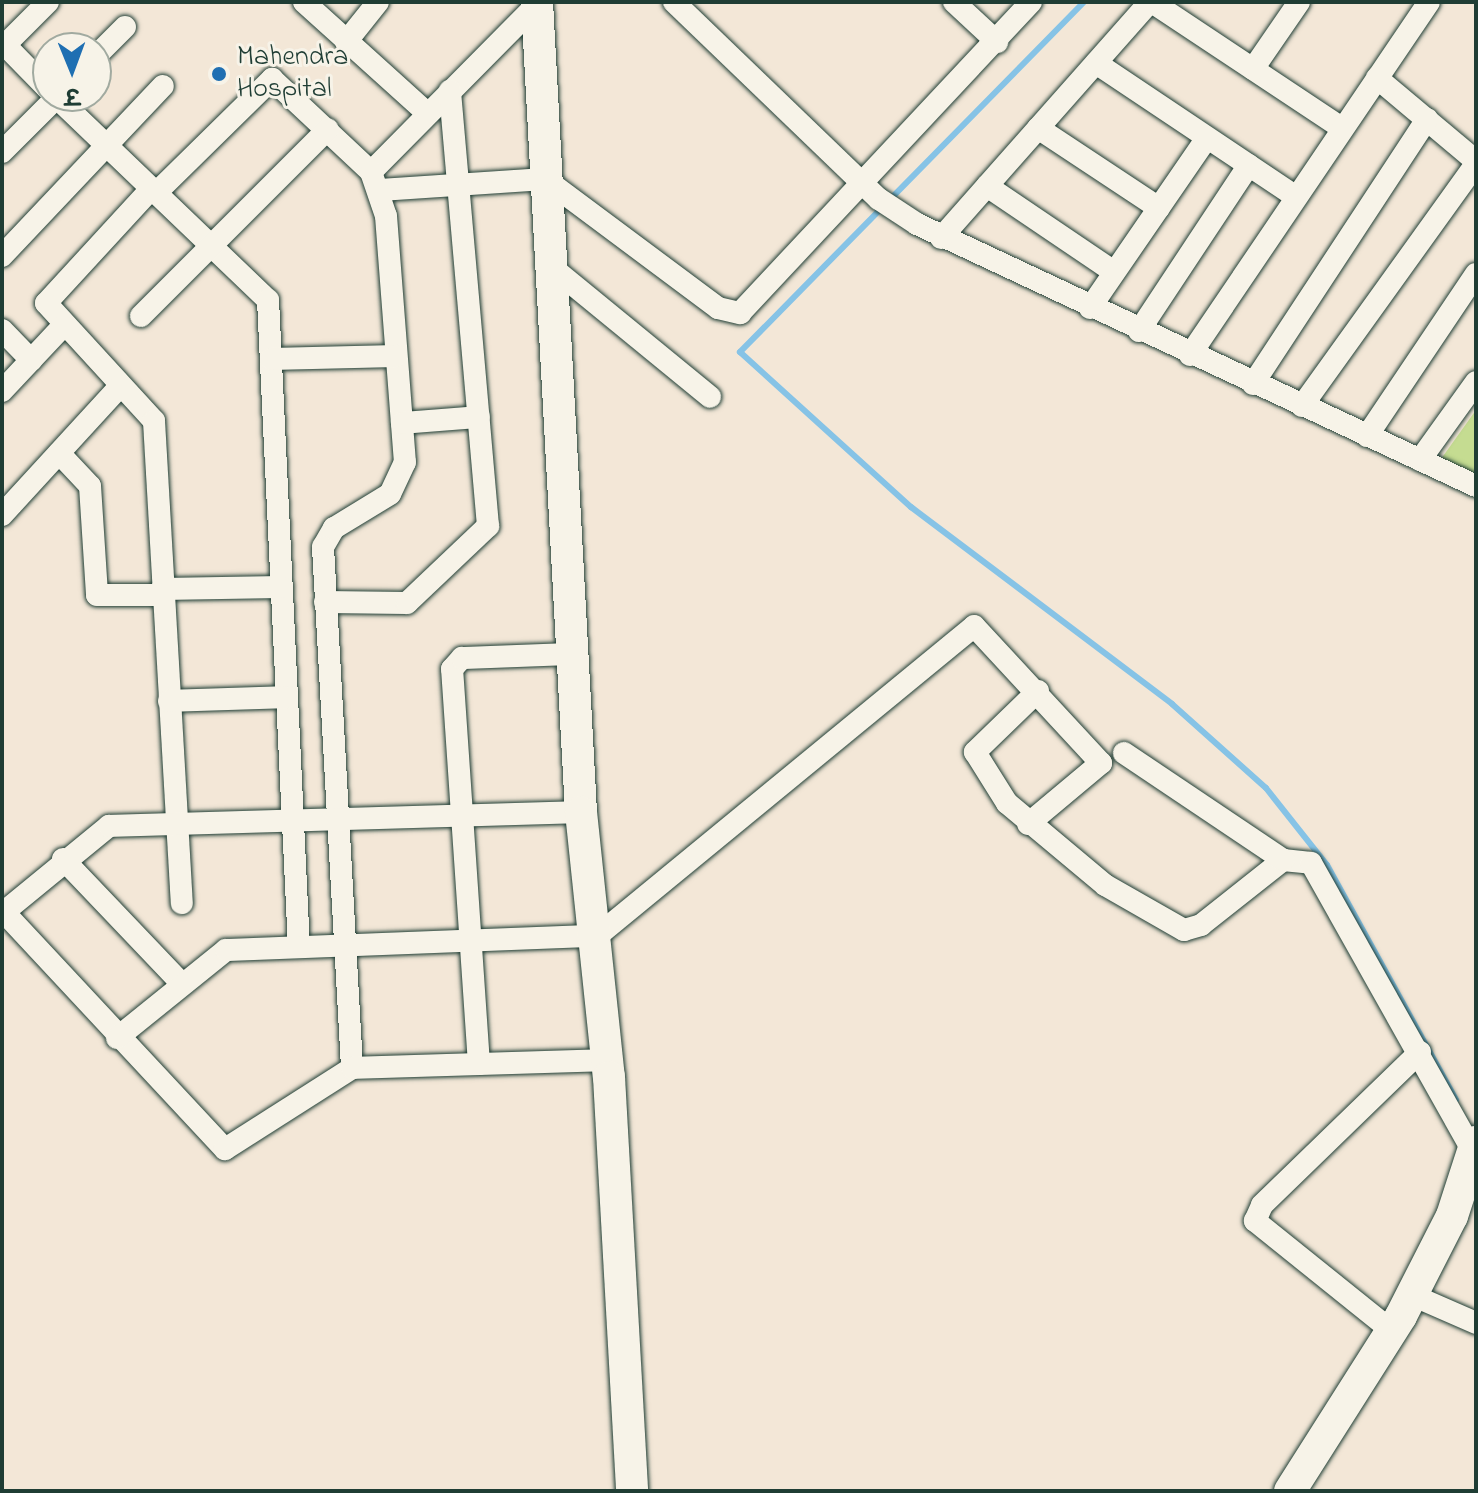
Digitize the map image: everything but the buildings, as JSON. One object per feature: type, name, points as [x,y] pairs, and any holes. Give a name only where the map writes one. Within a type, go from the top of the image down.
[{"type":"street","points":[[32,74],[3,47],[48,2]]},
{"type":"street","points":[[304,2],[428,114]]},
{"type":"street","points":[[346,42],[378,2]]},
{"type":"street","points":[[674,2],[888,204],[941,238],[1476,486]]},
{"type":"street","points":[[954,2],[997,42]]},
{"type":"street","points":[[376,181],[458,185],[545,179],[730,313],[749,307],[1031,2]]},
{"type":"street","points":[[941,238],[1151,2],[1342,128]]},
{"type":"street","points":[[1253,69],[1298,2]]},
{"type":"street","points":[[1190,355],[1429,2]]},
{"type":"street","points":[[376,181],[428,114],[537,3]]},
{"type":"street","points":[[537,3],[581,812],[597,936],[607,1060],[632,1491]]},
{"type":"street","points":[[112,40],[125,27]]},
{"type":"street","points":[[1096,63],[1295,196]]},
{"type":"street","points":[[1302,406],[1476,162],[1377,78]]},
{"type":"street","points":[[182,903],[162,592],[158,442],[147,410],[120,386],[48,309],[48,297],[272,79],[328,129],[376,181],[402,423],[401,481],[326,535],[325,602],[352,1068]]},
{"type":"street","points":[[2,256],[163,86]]},
{"type":"street","points":[[325,602],[407,603],[480,540],[488,508],[450,91]]},
{"type":"street","points":[[2,152],[38,112]]},
{"type":"street","points":[[72,112],[268,300],[299,947]]},
{"type":"street","points":[[1253,384],[1427,119]]},
{"type":"street","points":[[1038,128],[1159,208]]},
{"type":"street","points":[[141,316],[328,129]]},
{"type":"street","points":[[1090,308],[1207,138]]},
{"type":"street","points":[[1139,331],[1249,165]]},
{"type":"street","points":[[987,186],[1114,272]]},
{"type":"street","points":[[549,265],[710,397]]},
{"type":"street","points":[[1367,436],[1476,274]]},
{"type":"street","points":[[2,391],[63,326]]},
{"type":"street","points":[[2,330],[31,360]]},
{"type":"street","points":[[271,359],[396,356]]},
{"type":"street","points":[[1420,460],[1476,382]]},
{"type":"street","points":[[2,515],[120,386]]},
{"type":"street","points":[[402,423],[479,417]]},
{"type":"street","points":[[59,453],[90,486],[97,595],[281,587]]},
{"type":"street","points":[[117,1038],[226,950],[597,936],[965,628],[987,633],[1102,769],[1028,824]]},
{"type":"street","points":[[479,1064],[468,940],[455,661],[572,654]]},
{"type":"street","points":[[1038,691],[975,752],[1028,824],[1105,885],[1184,930],[1201,925],[1283,860]]},
{"type":"street","points":[[169,701],[287,697]]},
{"type":"street","points":[[1124,753],[1283,860],[1311,863],[1475,1150],[1412,1295],[1290,1491]]},
{"type":"street","points":[[581,812],[461,814],[293,824],[109,826],[63,859],[3,911],[117,1038],[225,1149],[352,1068],[607,1060]]},
{"type":"street","points":[[63,859],[182,984]]},
{"type":"street","points":[[1392,1331],[1255,1221],[1262,1205],[1420,1052]]},
{"type":"street","points":[[1412,1295],[1475,1320]]},
{"type":"green space","points":[[1476,410],[1476,474],[1441,459]]},
{"type":"waterway","points":[[1084,2],[740,352],[911,507],[1172,704],[1266,788],[1327,865],[1456,1100]]},
{"type":"place","name":"Mahendra Hospital","points":[[219,74]]}]
